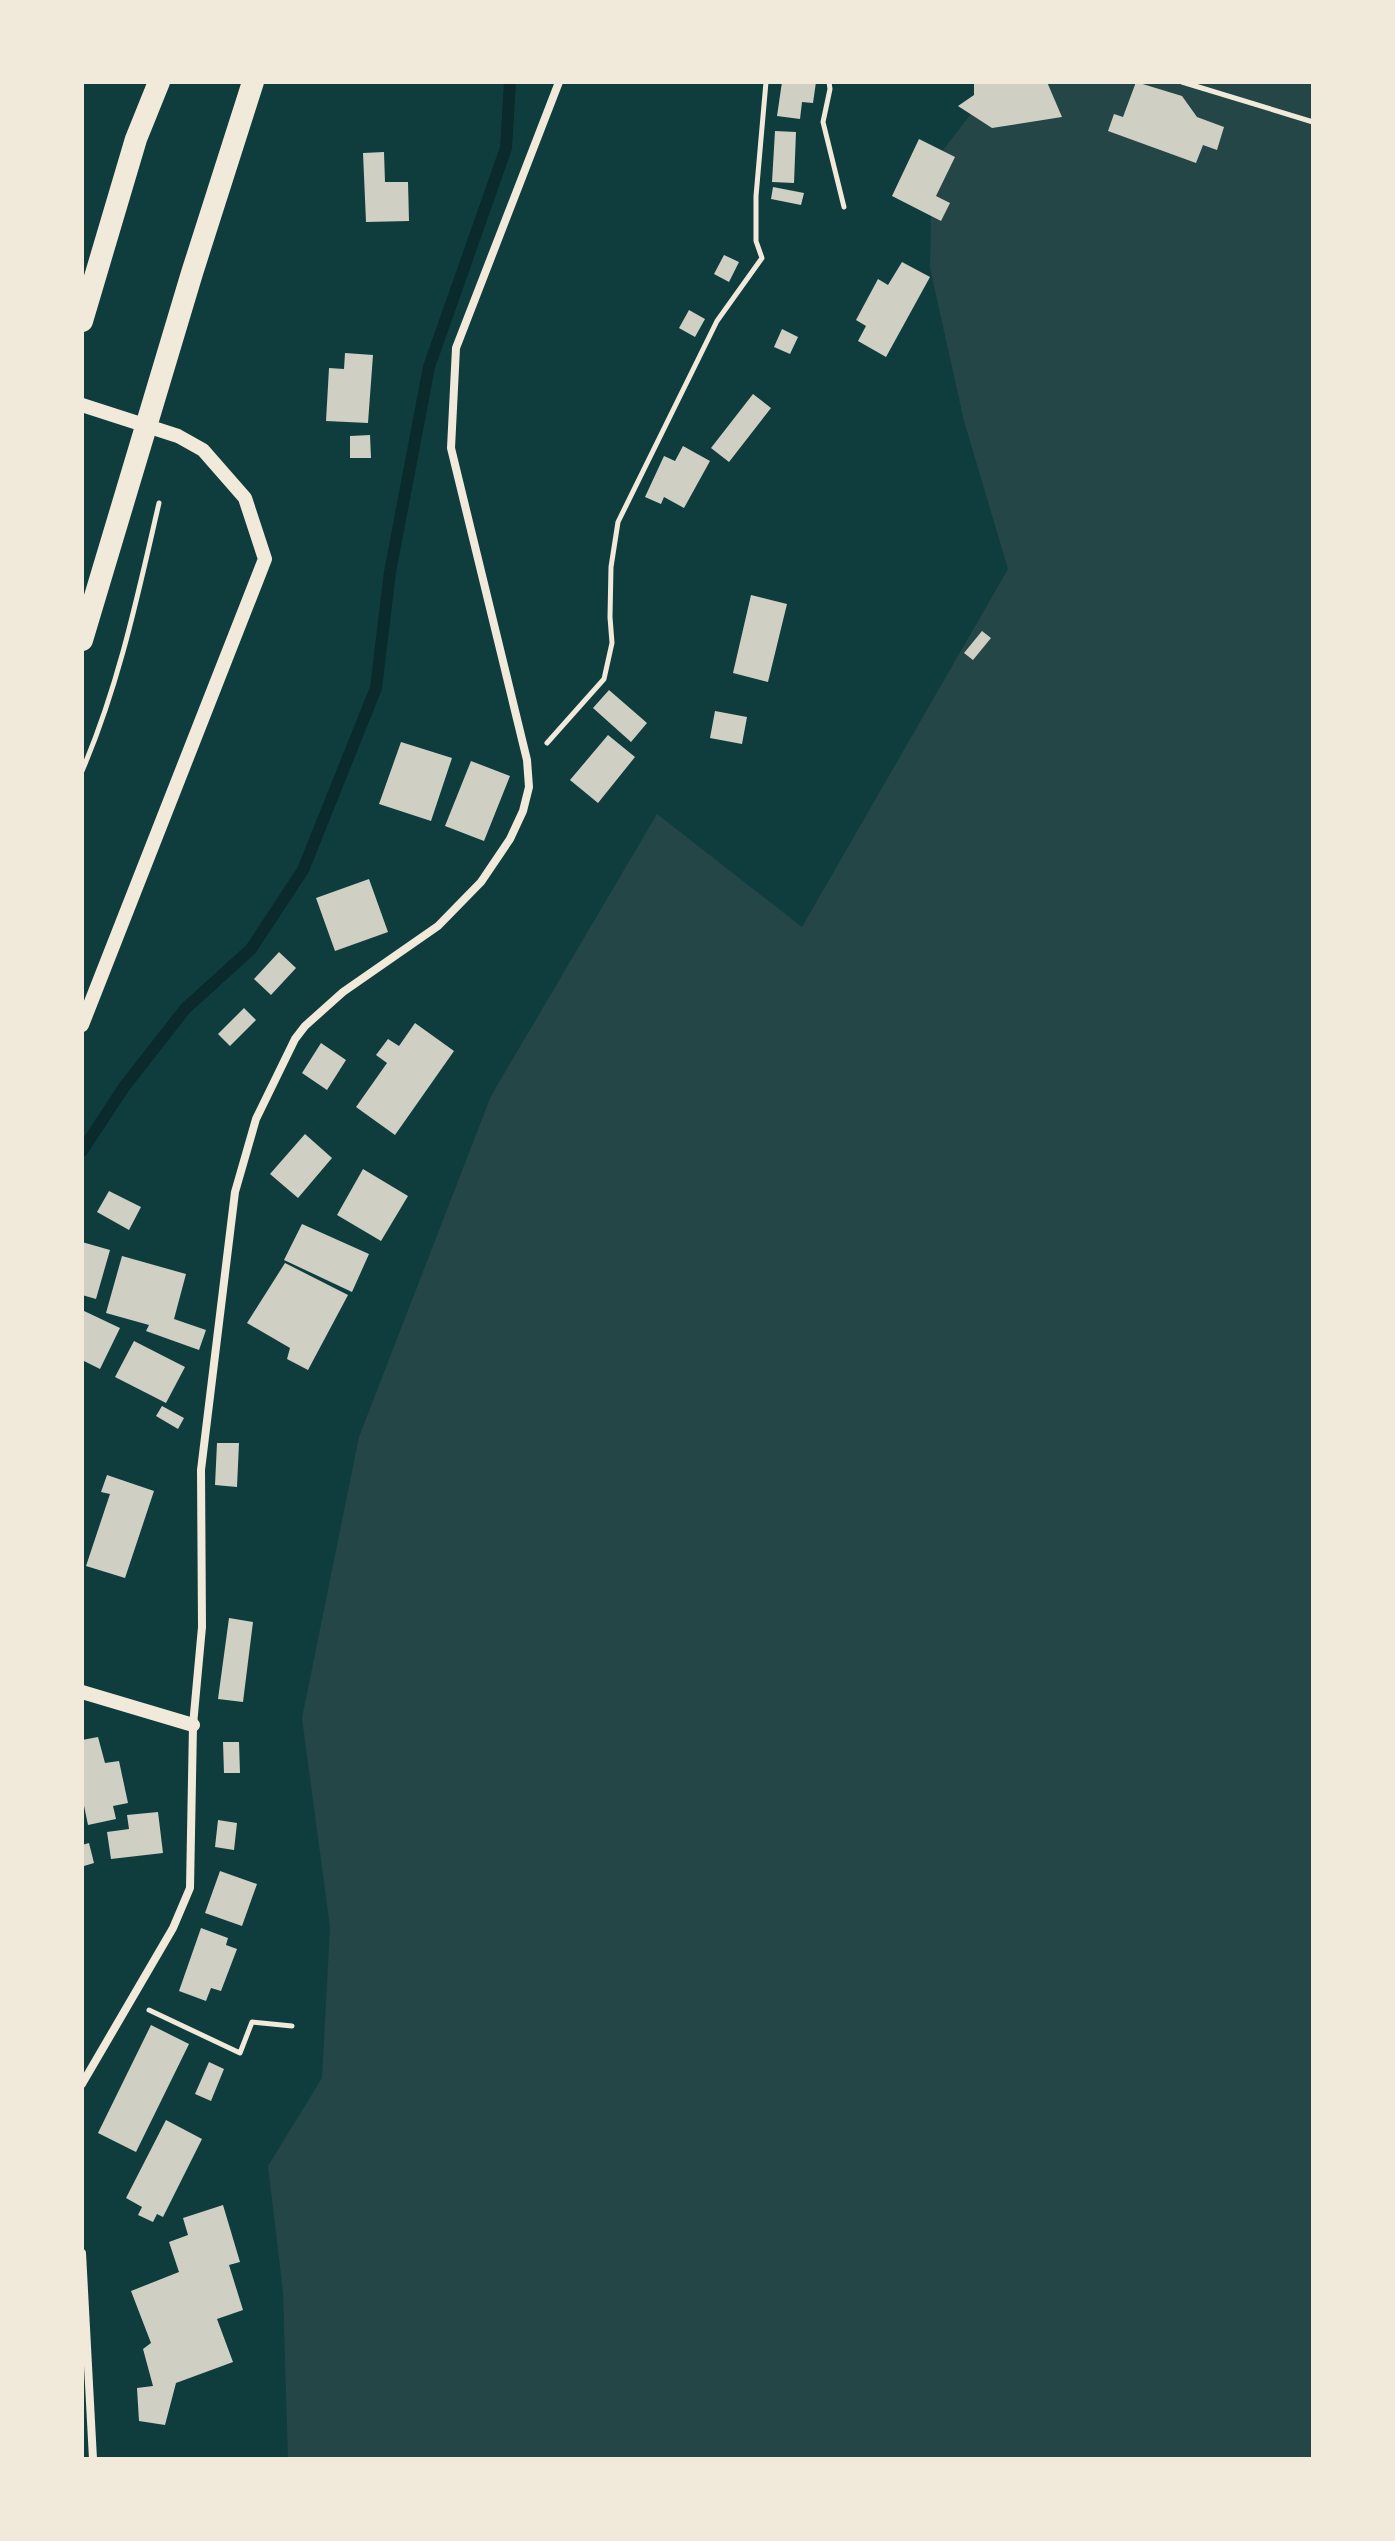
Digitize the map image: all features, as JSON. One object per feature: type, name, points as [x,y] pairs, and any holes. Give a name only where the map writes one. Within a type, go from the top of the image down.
[{"type":"highway","points":[[82,321],[136,139],[159,82]]},
{"type":"highway","points":[[82,640],[253,82]]},
{"type":"street","points":[[82,2084],[173,1928],[190,1888],[193,1725],[202,1627],[201,1470],[235,1192],[256,1119],[295,1039],[305,1026],[343,992],[438,926],[488,873],[510,839],[523,811],[529,787],[527,760],[451,448],[456,348],[559,82]]},
{"type":"street","points":[[82,405],[178,436],[203,450],[245,498],[265,559],[82,1025]]},
{"type":"street","points":[[82,1692],[193,1725]]},
{"type":"street","points":[[82,2253],[93,2459]]},
{"type":"path","points":[[527,760],[544,746],[604,679],[612,643],[611,567],[618,522],[717,321],[762,258],[756,241],[756,196],[766,82]]},
{"type":"path","points":[[829,82],[823,122],[844,207]]},
{"type":"path","points":[[1182,82],[1313,122]]},
{"type":"path","points":[[82,771],[100,729],[129,629],[159,503]]},
{"type":"path","points":[[130,2001],[240,2053],[252,2022],[292,2026]]},
{"type":"shaded area","points":[[996,82],[1313,82],[1313,2459],[288,2459],[283,2292],[268,2166],[322,2078],[330,1927],[302,1718],[359,1437],[491,1096],[657,814],[802,927],[1008,569],[964,421],[930,268],[932,164]]},
{"type":"building","points":[[782,82],[816,82],[813,103],[802,102],[800,119],[777,116]]},
{"type":"building","points":[[974,82],[1047,82],[1062,117],[992,128],[958,106],[974,95]]},
{"type":"building","points":[[1136,82],[1182,96],[1197,117],[1224,127],[1217,150],[1203,145],[1196,163],[1108,131],[1114,114],[1123,117]]},
{"type":"building","points":[[775,131],[796,132],[794,183],[772,182]]},
{"type":"building","points":[[919,139],[955,157],[936,196],[950,203],[941,221],[892,196]]},
{"type":"building","points":[[384,152],[385,182],[408,182],[409,221],[366,222],[363,153]]},
{"type":"building","points":[[773,187],[804,193],[801,205],[771,199]]},
{"type":"building","points":[[724,255],[739,262],[729,282],[714,274]]},
{"type":"building","points":[[902,262],[930,277],[886,357],[858,341],[866,326],[856,320],[878,279],[888,285]]},
{"type":"building","points":[[689,310],[705,319],[695,337],[679,328]]},
{"type":"building","points":[[782,329],[798,337],[790,354],[774,347]]},
{"type":"building","points":[[345,353],[373,355],[368,423],[326,421],[329,368],[344,369]]},
{"type":"building","points":[[753,394],[771,408],[729,462],[711,448]]},
{"type":"building","points":[[370,435],[371,458],[350,458],[350,436]]},
{"type":"building","points":[[683,446],[710,461],[684,508],[664,497],[661,504],[645,497],[664,456],[675,461]]},
{"type":"building","points":[[751,595],[787,604],[768,682],[733,673]]},
{"type":"building","points":[[982,631],[991,638],[973,660],[964,653]]},
{"type":"building","points":[[609,690],[647,723],[631,742],[593,708]]},
{"type":"building","points":[[715,711],[747,717],[742,744],[710,738]]},
{"type":"building","points":[[608,735],[635,757],[598,803],[570,780]]},
{"type":"building","points":[[401,742],[452,758],[431,821],[379,804]]},
{"type":"building","points":[[471,761],[510,776],[484,841],[445,826]]},
{"type":"building","points":[[369,879],[388,932],[335,951],[316,898]]},
{"type":"building","points":[[279,952],[296,968],[271,995],[254,979]]},
{"type":"building","points":[[244,1008],[256,1020],[230,1046],[218,1034]]},
{"type":"building","points":[[415,1023],[454,1051],[395,1135],[356,1107],[387,1063],[376,1055],[388,1039],[399,1046]]},
{"type":"building","points":[[321,1043],[346,1060],[327,1090],[302,1073]]},
{"type":"building","points":[[305,1134],[332,1158],[298,1198],[270,1174]]},
{"type":"building","points":[[363,1169],[408,1196],[381,1241],[337,1215]]},
{"type":"building","points":[[109,1191],[141,1207],[129,1230],[97,1212]]},
{"type":"building","points":[[302,1224],[369,1254],[352,1292],[284,1260]]},
{"type":"building","points":[[82,1242],[110,1250],[96,1299],[82,1295]]},
{"type":"building","points":[[122,1256],[186,1274],[174,1319],[206,1330],[199,1350],[146,1331],[149,1325],[106,1313]]},
{"type":"building","points":[[285,1263],[348,1295],[308,1370],[287,1359],[290,1348],[247,1323]]},
{"type":"building","points":[[82,1310],[120,1328],[100,1369],[82,1360]]},
{"type":"building","points":[[134,1341],[185,1367],[166,1403],[115,1377]]},
{"type":"building","points":[[162,1406],[184,1418],[178,1429],[156,1416]]},
{"type":"building","points":[[217,1443],[239,1443],[237,1487],[215,1485]]},
{"type":"building","points":[[107,1475],[154,1491],[125,1578],[86,1566],[110,1494],[101,1492]]},
{"type":"building","points":[[229,1618],[253,1622],[243,1702],[218,1699]]},
{"type":"building","points":[[98,1737],[105,1763],[119,1761],[128,1803],[113,1806],[116,1819],[88,1825],[82,1796],[82,1740]]},
{"type":"building","points":[[223,1742],[239,1742],[240,1773],[224,1773]]},
{"type":"building","points":[[158,1812],[163,1853],[111,1859],[107,1832],[129,1829],[127,1815]]},
{"type":"building","points":[[218,1820],[237,1823],[234,1850],[215,1847]]},
{"type":"building","points":[[89,1843],[94,1863],[84,1866],[82,1845]]},
{"type":"building","points":[[220,1871],[257,1884],[242,1926],[205,1913]]},
{"type":"building","points":[[201,1928],[228,1938],[226,1945],[237,1949],[221,1991],[211,1988],[206,2001],[179,1991]]},
{"type":"building","points":[[151,2025],[189,2044],[136,2152],[98,2133]]},
{"type":"building","points":[[209,2062],[224,2069],[211,2101],[195,2094]]},
{"type":"building","points":[[166,2120],[202,2139],[163,2217],[157,2214],[153,2222],[138,2215],[142,2207],[126,2198]]},
{"type":"building","points":[[223,2205],[240,2262],[229,2265],[243,2310],[217,2319],[233,2362],[176,2383],[165,2425],[139,2421],[137,2388],[153,2386],[143,2349],[151,2343],[131,2291],[179,2272],[169,2242],[188,2235],[183,2218]]},
{"type":"waterway","points":[[82,1151],[124,1087],[185,1009],[251,949],[303,870],[376,688],[390,572],[429,367],[506,148],[510,82]]}]
